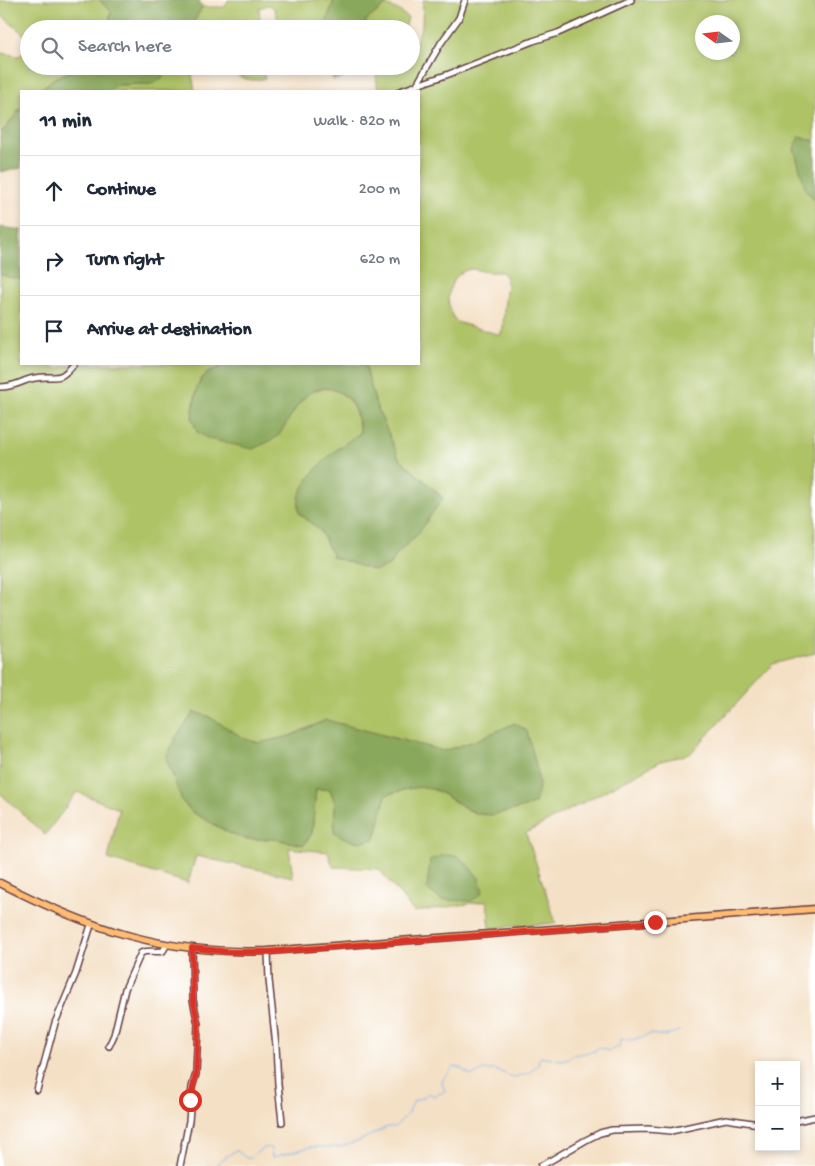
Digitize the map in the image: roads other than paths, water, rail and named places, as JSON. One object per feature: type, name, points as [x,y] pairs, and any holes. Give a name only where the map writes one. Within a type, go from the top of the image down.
[{"type":"main road","points":[[0,884],[49,908],[91,925],[166,946],[230,952],[268,952],[815,909]]},
{"type":"street","points":[[416,87],[441,43],[460,18],[465,0]]},
{"type":"street","points":[[404,90],[558,33],[632,0]]},
{"type":"street","points":[[0,387],[14,386],[35,378],[57,378],[66,373],[73,365]]},
{"type":"street","points":[[37,1090],[55,1023],[76,973],[91,925]]},
{"type":"street","points":[[108,1046],[114,1035],[125,988],[141,953],[144,951],[163,951],[166,946]]},
{"type":"street","points":[[180,1166],[192,1087],[196,1074],[198,1024],[193,1000],[192,948]]},
{"type":"street","points":[[268,952],[282,1122]]},
{"type":"street","points":[[800,1121],[815,1117]]},
{"type":"street","points":[[541,1166],[586,1140],[600,1133],[612,1130],[648,1129],[671,1131],[726,1119],[755,1123]]},
{"type":"waterway","points":[[222,1166],[217,1163],[236,1150],[246,1158],[251,1158],[262,1149],[271,1148],[272,1157],[274,1157],[310,1147],[339,1147],[357,1142],[387,1127],[395,1127],[408,1113],[414,1101],[428,1093],[435,1096],[445,1091],[442,1083],[443,1079],[454,1067],[460,1068],[470,1075],[484,1070],[495,1070],[514,1077],[529,1073],[539,1064],[538,1060],[541,1057],[560,1060],[570,1058],[573,1055],[595,1051],[598,1047],[608,1051],[619,1047],[621,1039],[632,1040],[650,1034],[665,1036],[679,1031]]},
{"type":"waterway","points":[[206,1166],[213,1166]]}]
